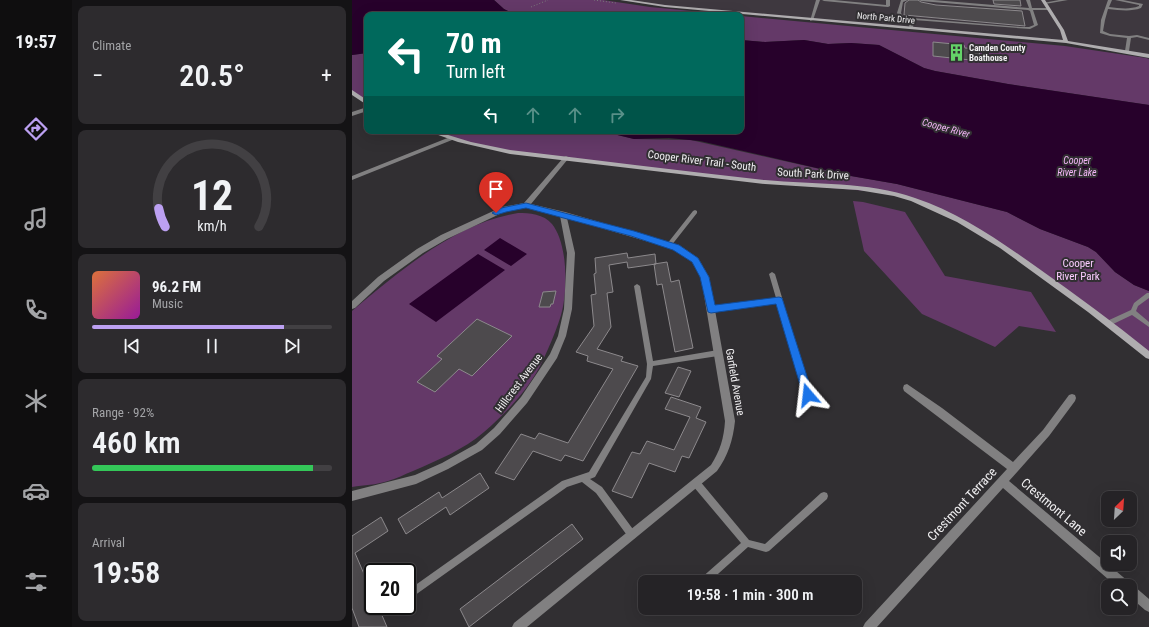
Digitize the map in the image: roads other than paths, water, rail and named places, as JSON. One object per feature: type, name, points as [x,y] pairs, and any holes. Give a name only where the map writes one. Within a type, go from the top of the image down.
[{"type":"street","name":"North Park Drive","points":[[622,0],[728,12]]},
{"type":"street","points":[[1044,1],[1062,30],[1066,42]]},
{"type":"street","name":"North Park Drive","points":[[744,14],[1066,42],[1127,51],[1149,56]]},
{"type":"street","points":[[352,92],[364,101]]},
{"type":"street","points":[[352,114],[364,110]]},
{"type":"street","name":"South Park Drive","points":[[438,134],[450,139],[510,152],[768,183],[862,187],[893,192],[938,209],[965,222],[1109,323],[1149,356]]},
{"type":"street","points":[[352,178],[450,139]]},
{"type":"street","points":[[352,306],[381,279],[420,251],[444,237],[504,209],[526,205],[566,158]]},
{"type":"street","name":"Garfield Avenue","points":[[518,627],[714,468],[722,457],[730,432],[730,421],[711,309],[704,277],[695,260],[686,253],[669,245],[563,214],[526,205]]},
{"type":"street","name":"Hillcrest Avenue","points":[[352,496],[416,479],[445,466],[479,447],[497,431],[524,400],[554,356],[562,336],[568,309],[571,253],[563,214]]},
{"type":"street","name":"Crestmont Lane","points":[[907,388],[1014,469]]},
{"type":"street","name":"Crestmont Terrace","points":[[869,627],[1046,433],[1072,398]]},
{"type":"street","name":"Crestmont Lane","points":[[1002,481],[1117,579]]},
{"type":"street","points":[[1137,596],[1149,606]]},
{"type":"lane","points":[[811,20],[818,0]]},
{"type":"lane","points":[[824,0],[859,2],[888,6],[888,0]]},
{"type":"lane","points":[[906,0],[902,1],[899,13],[902,17],[1021,28],[1035,27],[1036,21],[1030,9],[1028,0]]},
{"type":"lane","points":[[921,0],[970,2],[1030,9],[1048,9]]},
{"type":"lane","points":[[1044,1],[1066,0]]},
{"type":"lane","points":[[1110,0],[1101,32],[1110,35],[1149,38]]},
{"type":"lane","points":[[1117,0],[1144,3]]},
{"type":"lane","points":[[1107,8],[1128,10],[1136,9],[1140,7],[1141,4],[1138,3]]},
{"type":"lane","points":[[911,28],[912,19]]},
{"type":"lane","points":[[1127,51],[1129,37]]},
{"type":"lane","points":[[669,245],[695,212]]},
{"type":"lane","points":[[772,274],[808,395]]},
{"type":"lane","points":[[416,589],[565,484],[592,475],[649,377],[650,364],[637,286]]},
{"type":"lane","points":[[1109,323],[1133,312],[1136,305],[1149,296]]},
{"type":"lane","points":[[711,309],[779,300]]},
{"type":"lane","points":[[1133,312],[1149,325]]},
{"type":"lane","points":[[650,364],[718,353]]},
{"type":"lane","points":[[583,478],[599,490],[632,535]]},
{"type":"lane","points":[[696,483],[748,543],[766,548],[824,496]]},
{"type":"lane","points":[[711,575],[748,543]]},
{"type":"water","points":[[352,0],[494,0],[510,12],[364,12],[364,53],[352,55]]},
{"type":"water","name":"Cooper River Lake","points":[[744,40],[765,42],[804,40],[828,44],[851,43],[879,45],[924,68],[935,71],[1008,84],[1149,105],[1149,291],[1134,285],[1115,272],[1096,252],[1088,247],[1040,229],[1007,212],[897,184],[851,176],[700,141],[669,138],[634,139],[613,134],[744,134]]},
{"type":"water","points":[[500,238],[527,254],[511,266],[484,250]]},
{"type":"water","points":[[478,254],[505,270],[436,322],[409,304]]},
{"type":"place","name":"Camden County Boathouse","points":[[956,53]]},
{"type":"water label","name":"Cooper River","points":[[946,128]]},
{"type":"park label","name":"Cooper River Park","points":[[1078,269]]}]
